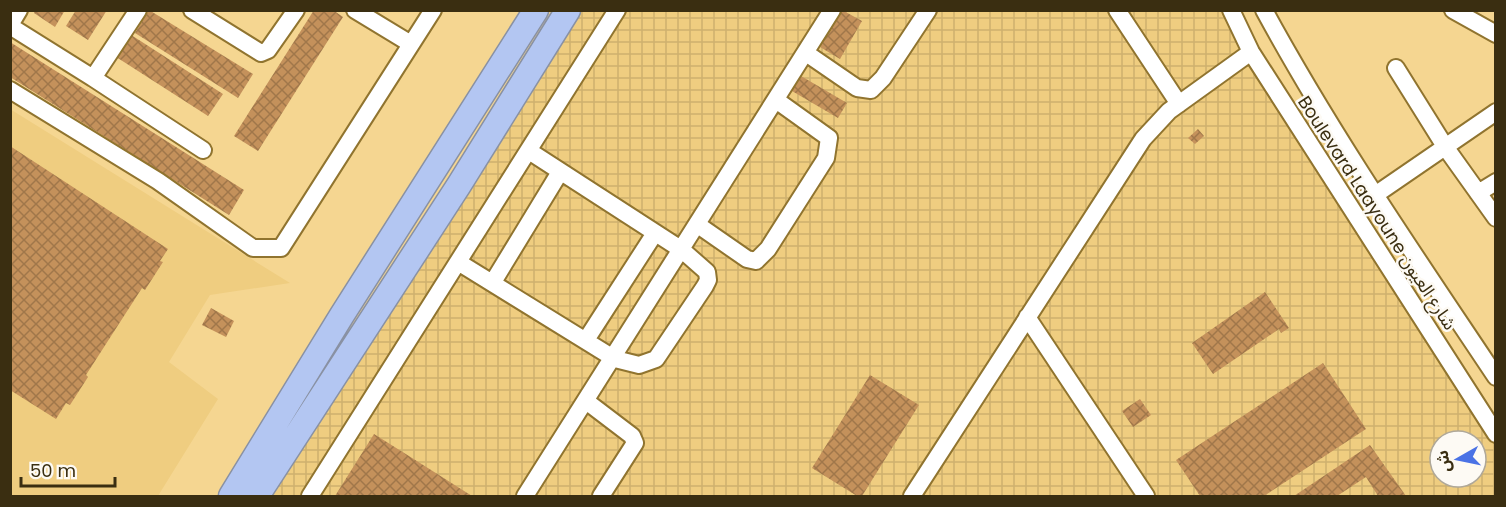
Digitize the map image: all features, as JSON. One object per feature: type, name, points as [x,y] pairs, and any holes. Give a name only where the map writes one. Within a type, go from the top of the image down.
[{"type":"highway","points":[[231,496],[342,315],[536,10]]},
{"type":"highway","points":[[257,496],[459,185],[568,10]]},
{"type":"street","points":[[19,10],[10,25],[203,150]]},
{"type":"street","points":[[93,78],[138,10]]},
{"type":"street","points":[[192,10],[261,53],[268,50],[296,10]]},
{"type":"street","points":[[355,10],[411,44]]},
{"type":"street","points":[[10,90],[158,181],[253,248],[282,249],[433,10]]},
{"type":"street","points":[[310,496],[617,10]]},
{"type":"street","points":[[525,496],[615,359],[832,10]]},
{"type":"street","points":[[806,53],[857,88],[871,90],[883,78],[928,10]]},
{"type":"street","points":[[1117,10],[1179,104]]},
{"type":"street","name":"Boulevard Laayoune شارع العيون","points":[[1231,10],[1251,52],[1496,434]]},
{"type":"street","name":"Boulevard Laayoune شارع العيون","points":[[1264,10],[1294,65],[1376,195],[1496,377]]},
{"type":"street","points":[[1453,10],[1496,34]]},
{"type":"street","points":[[912,496],[1143,139],[1159,119],[1251,52]]},
{"type":"street","points":[[1396,68],[1446,148],[1496,218]]},
{"type":"street","points":[[698,225],[747,259],[756,261],[768,249],[826,158],[829,138],[776,100]]},
{"type":"street","points":[[1376,195],[1496,112]]},
{"type":"street","points":[[458,262],[615,359],[639,365],[656,359],[705,286],[707,272],[682,250],[530,151]]},
{"type":"street","points":[[493,282],[560,172]]},
{"type":"street","points":[[1478,193],[1496,182]]},
{"type":"street","points":[[586,340],[655,233]]},
{"type":"street","points":[[1027,317],[1146,496]]},
{"type":"street","points":[[586,401],[632,436],[634,443],[600,496]]},
{"type":"shaded area","points":[[582,11],[1233,11],[1495,424],[1495,496],[245,496]]},
{"type":"shaded area","points":[[10,109],[290,283],[210,295],[169,362],[218,399],[158,496],[11,496]]},
{"type":"building","points":[[35,10],[65,10],[55,27],[34,13]]},
{"type":"building","points":[[76,10],[107,10],[88,40],[66,26]]},
{"type":"building","points":[[149,10],[253,74],[238,98],[135,33]]},
{"type":"building","points":[[314,10],[333,10],[343,17],[258,151],[234,136]]},
{"type":"building","points":[[842,10],[862,21],[840,59],[820,47]]},
{"type":"building","points":[[125,31],[223,94],[208,116],[110,53]]},
{"type":"building","points":[[10,42],[244,190],[229,215],[10,77]]},
{"type":"building","points":[[801,76],[847,103],[838,118],[792,91]]},
{"type":"building","points":[[1198,129],[1204,136],[1195,144],[1188,138]]},
{"type":"building","points":[[10,146],[168,249],[160,261],[163,262],[145,290],[142,288],[86,375],[88,377],[70,405],[66,403],[56,419],[10,390]]},
{"type":"building","points":[[1265,292],[1289,328],[1281,333],[1279,329],[1213,374],[1192,343]]},
{"type":"building","points":[[211,308],[234,321],[226,337],[202,325]]},
{"type":"building","points":[[1323,363],[1366,429],[1264,496],[1200,496],[1176,460]]},
{"type":"building","points":[[870,375],[919,405],[862,496],[857,496],[812,468]]},
{"type":"building","points":[[1140,399],[1151,415],[1133,427],[1122,411]]},
{"type":"building","points":[[374,434],[420,463],[472,496],[335,496]]},
{"type":"building","points":[[1370,445],[1406,496],[1378,496],[1366,477],[1337,496],[1294,496]]}]
